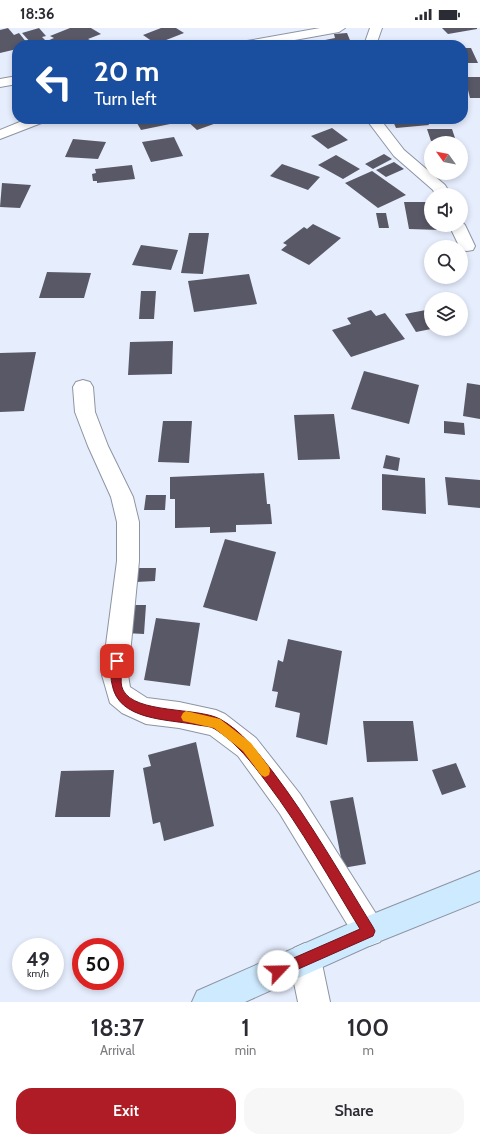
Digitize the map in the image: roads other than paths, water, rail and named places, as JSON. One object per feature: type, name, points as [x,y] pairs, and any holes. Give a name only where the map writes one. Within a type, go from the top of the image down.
[{"type":"main road","points":[[208,1002],[369,931],[480,886]]},
{"type":"street","points":[[266,40],[299,31],[339,28]]},
{"type":"street","points":[[372,40],[376,28]]},
{"type":"street","points":[[0,83],[12,81]]},
{"type":"street","points":[[0,135],[27,124]]},
{"type":"street","points":[[377,124],[399,153],[440,188]]},
{"type":"street","points":[[83,387],[85,412],[98,446],[122,497],[128,522],[128,561],[115,675],[119,694],[131,704],[146,711],[179,715],[216,723],[247,747],[290,804],[369,931]]},
{"type":"street","points":[[305,959],[314,1002]]}]
